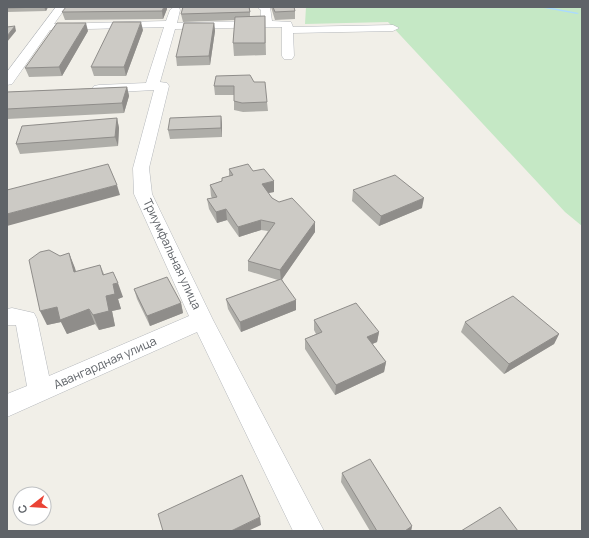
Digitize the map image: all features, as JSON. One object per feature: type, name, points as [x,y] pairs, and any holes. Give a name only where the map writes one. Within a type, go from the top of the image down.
[{"type":"street","points":[[12,89],[47,27],[61,7]]},
{"type":"street","points":[[262,7],[266,8],[267,24]]},
{"type":"street","points":[[84,89],[152,86],[175,10]]},
{"type":"street","points":[[47,27],[287,24],[288,56]]},
{"type":"street","points":[[288,30],[393,28]]},
{"type":"street","name":"Триумфальная улица","points":[[152,86],[162,86],[141,168],[143,194],[202,320],[309,531]]},
{"type":"street","points":[[7,318],[12,316],[26,319],[40,392]]},
{"type":"street","name":"Авангардная улица","points":[[7,406],[202,320]]},
{"type":"green space","points":[[306,7],[582,7],[582,226],[565,212],[388,22],[305,24]]},
{"type":"building","points":[[7,7],[44,7],[7,8]]},
{"type":"building","points":[[66,7],[164,7],[162,11],[62,12]]},
{"type":"building","points":[[183,7],[249,7],[250,12],[181,14]]},
{"type":"building","points":[[273,7],[294,7],[295,11],[275,12]]},
{"type":"building","points":[[265,16],[265,43],[233,43],[235,17]]},
{"type":"building","points":[[113,22],[141,22],[124,67],[91,67]]},
{"type":"building","points":[[57,23],[86,23],[59,67],[25,68]]},
{"type":"building","points":[[184,23],[214,23],[209,56],[176,57]]},
{"type":"building","points":[[15,26],[7,36],[7,27]]},
{"type":"building","points":[[250,75],[254,82],[265,82],[267,102],[242,103],[234,101],[234,86],[214,86],[216,76]]},
{"type":"building","points":[[127,87],[122,103],[7,109],[7,92]]},
{"type":"building","points":[[221,116],[221,128],[168,130],[170,118]]},
{"type":"building","points":[[117,118],[115,137],[16,144],[22,126]]},
{"type":"building","points":[[108,164],[117,185],[7,214],[7,190]]},
{"type":"building","points":[[248,164],[253,171],[264,169],[274,181],[262,184],[272,198],[279,202],[292,198],[315,222],[280,270],[248,261],[275,223],[261,220],[238,227],[226,209],[216,212],[207,199],[217,197],[210,185],[222,181],[222,178],[233,175],[229,169]]},
{"type":"building","points":[[395,175],[424,198],[381,216],[353,190]]},
{"type":"building","points":[[49,250],[60,256],[69,253],[74,272],[100,265],[103,275],[113,272],[118,283],[113,284],[115,294],[106,296],[109,311],[93,315],[89,309],[60,320],[57,307],[40,311],[29,260],[40,252]]},
{"type":"building","points":[[167,277],[181,303],[147,316],[134,289]]},
{"type":"building","points":[[281,279],[296,300],[240,322],[226,299]]},
{"type":"building","points":[[513,296],[559,334],[509,364],[465,322]]},
{"type":"building","points":[[356,303],[379,332],[367,337],[386,362],[336,385],[305,339],[322,332],[314,320]]},
{"type":"building","points":[[370,459],[412,526],[405,531],[377,531],[342,473]]},
{"type":"building","points":[[242,475],[260,517],[231,531],[163,531],[158,514]]},
{"type":"building","points":[[500,507],[518,531],[461,531]]},
{"type":"waterway","points":[[541,7],[577,13]]}]
